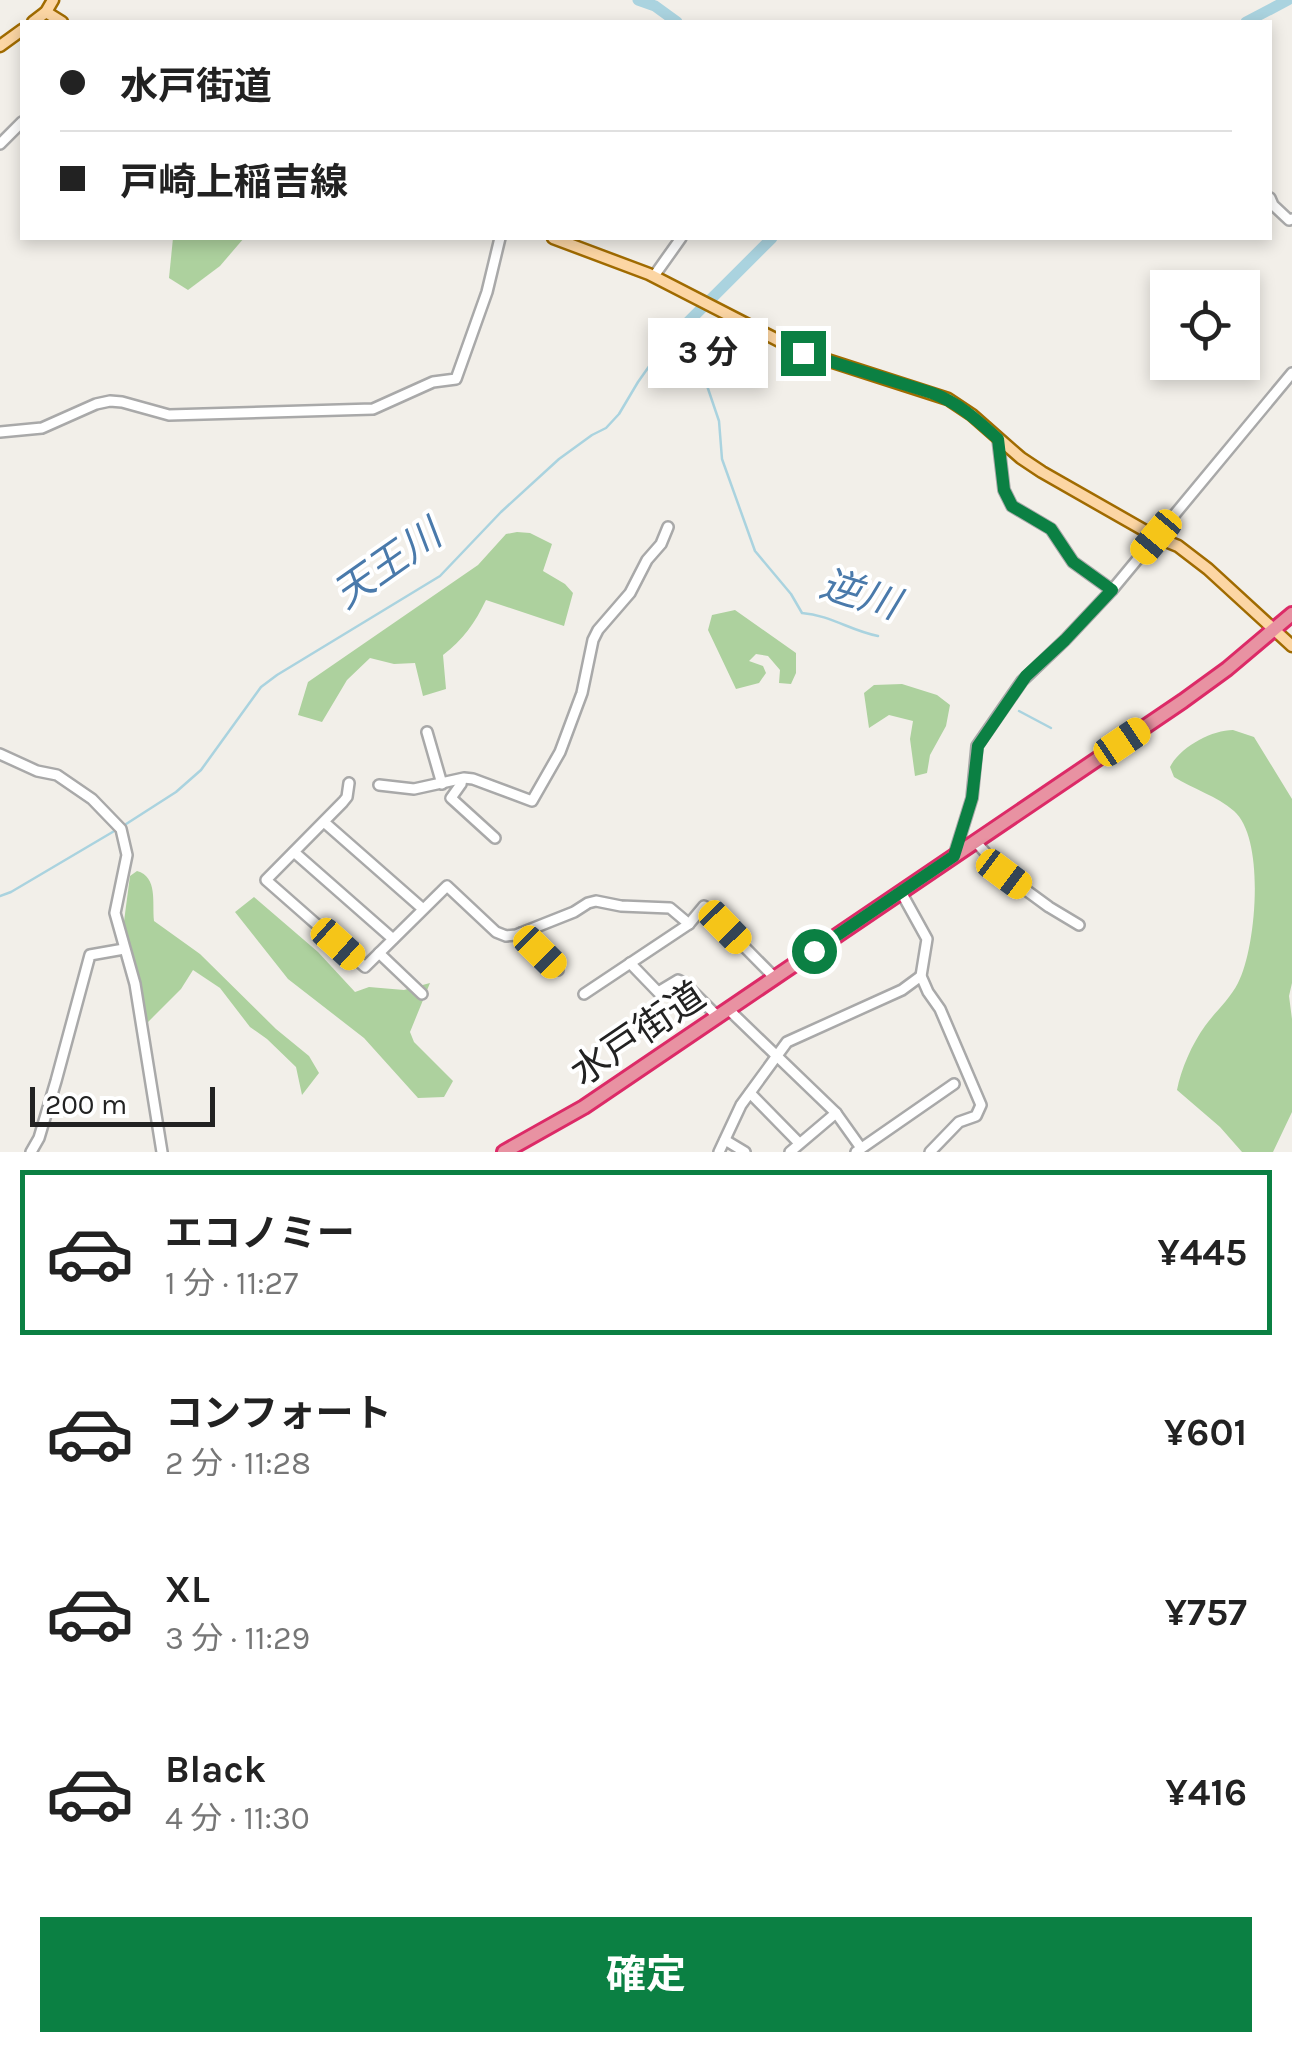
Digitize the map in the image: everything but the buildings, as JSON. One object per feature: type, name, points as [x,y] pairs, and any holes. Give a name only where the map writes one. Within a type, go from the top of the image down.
[{"type":"highway","name":"水戸街道","points":[[504,1152],[584,1107],[1183,701],[1227,670],[1292,614]]},
{"type":"main road","points":[[36,20],[53,0]]},
{"type":"main road","points":[[46,12],[59,20]]},
{"type":"main road","points":[[558,240],[654,276],[803,353],[948,399],[1042,472],[1178,546],[1292,646]]},
{"type":"street","points":[[0,144],[20,124]]},
{"type":"street","points":[[1272,201],[1283,217],[1292,219]]},
{"type":"street","points":[[0,432],[42,428],[110,401],[169,415],[373,409],[426,385],[456,379],[487,292],[500,240]]},
{"type":"street","points":[[654,276],[679,240]]},
{"type":"street","points":[[954,856],[972,798],[978,746],[1022,681],[1112,590],[1292,374]]},
{"type":"street","points":[[998,439],[1004,490],[1012,506],[1051,529],[1073,562],[1112,590]]},
{"type":"street","points":[[379,785],[414,789],[462,779],[486,783],[532,801],[560,752],[582,693],[593,640],[630,593],[668,527]]},
{"type":"street","points":[[426,732],[442,784]]},
{"type":"street","points":[[0,754],[37,771],[57,775],[92,799],[119,826],[127,856],[115,913],[135,984],[162,1152]]},
{"type":"street","points":[[462,779],[450,798],[495,838]]},
{"type":"street","points":[[349,784],[347,798],[266,880],[365,968],[447,886],[496,932],[506,936],[596,901],[670,908],[690,924]]},
{"type":"street","points":[[324,822],[423,909]]},
{"type":"street","points":[[976,842],[1004,874],[1079,925]]},
{"type":"street","points":[[294,852],[393,939]]},
{"type":"street","points":[[901,892],[926,938],[921,976],[940,1009],[980,1105],[976,1116],[959,1122],[930,1152]]},
{"type":"street","points":[[584,994],[690,924],[704,906],[774,978]]},
{"type":"street","points":[[521,933],[558,970]]},
{"type":"street","points":[[31,1152],[39,1138],[90,955],[124,949]]},
{"type":"street","points":[[379,953],[422,994]]},
{"type":"street","points":[[630,964],[658,992],[678,980],[684,983],[777,1055],[836,1113],[858,1150],[954,1084]]},
{"type":"street","points":[[720,1152],[750,1093],[787,1042],[902,990],[921,976]]},
{"type":"street","points":[[750,1093],[799,1143]]},
{"type":"street","points":[[790,1152],[836,1113]]},
{"type":"street","points":[[725,1140],[745,1152]]},
{"type":"green space","points":[[173,240],[242,240],[220,266],[188,290],[169,278]]},
{"type":"green space","points":[[530,533],[552,544],[543,571],[573,593],[564,626],[486,600],[468,630],[443,655],[446,689],[423,696],[415,663],[394,664],[370,658],[347,680],[322,722],[298,715],[308,682],[478,565],[506,534]]},
{"type":"green space","points":[[735,610],[796,653],[796,673],[791,684],[779,683],[780,670],[768,656],[756,654],[749,661],[763,666],[766,673],[759,683],[736,689],[708,630],[712,615]]},
{"type":"green space","points":[[902,684],[937,695],[950,705],[927,773],[915,776],[910,739],[913,721],[889,715],[869,728],[864,693],[874,685]]},
{"type":"green space","points":[[1233,730],[1254,737],[1292,799],[1292,1112],[1273,1152],[1242,1152],[1177,1090],[1196,1041],[1238,983],[1249,946],[1255,895],[1251,845],[1244,825],[1227,806],[1174,777],[1170,767],[1197,741]]},
{"type":"green space","points":[[137,871],[151,884],[154,921],[200,954],[309,1056],[319,1073],[302,1095],[296,1067],[250,1027],[220,988],[193,970],[181,989],[147,1023],[136,964],[123,929],[130,876]]},
{"type":"green space","points":[[254,897],[318,952],[355,992],[369,987],[404,990],[430,983],[410,1032],[414,1042],[453,1081],[444,1097],[418,1098],[364,1038],[288,979],[235,912]]},
{"type":"waterway","points":[[638,0],[674,20]]},
{"type":"waterway","points":[[1250,20],[1288,0]]},
{"type":"waterway","name":"天王川","points":[[686,324],[770,240]]},
{"type":"waterway","name":"天王川","points":[[123,826],[176,792],[201,770],[261,687],[440,576],[559,459],[606,428],[650,365],[686,324],[719,421],[722,459],[755,551],[802,613],[878,636]]},
{"type":"waterway","name":"逆川","points":[[1019,711],[1051,728]]},
{"type":"waterway","name":"天王川","points":[[0,896],[116,830]]},
{"type":"route","points":[[803,353],[932,393],[972,415],[998,439],[1005,495],[1012,506],[1051,529],[1073,562],[1112,590],[1026,676],[978,746],[972,798],[954,856],[814,951]]}]
